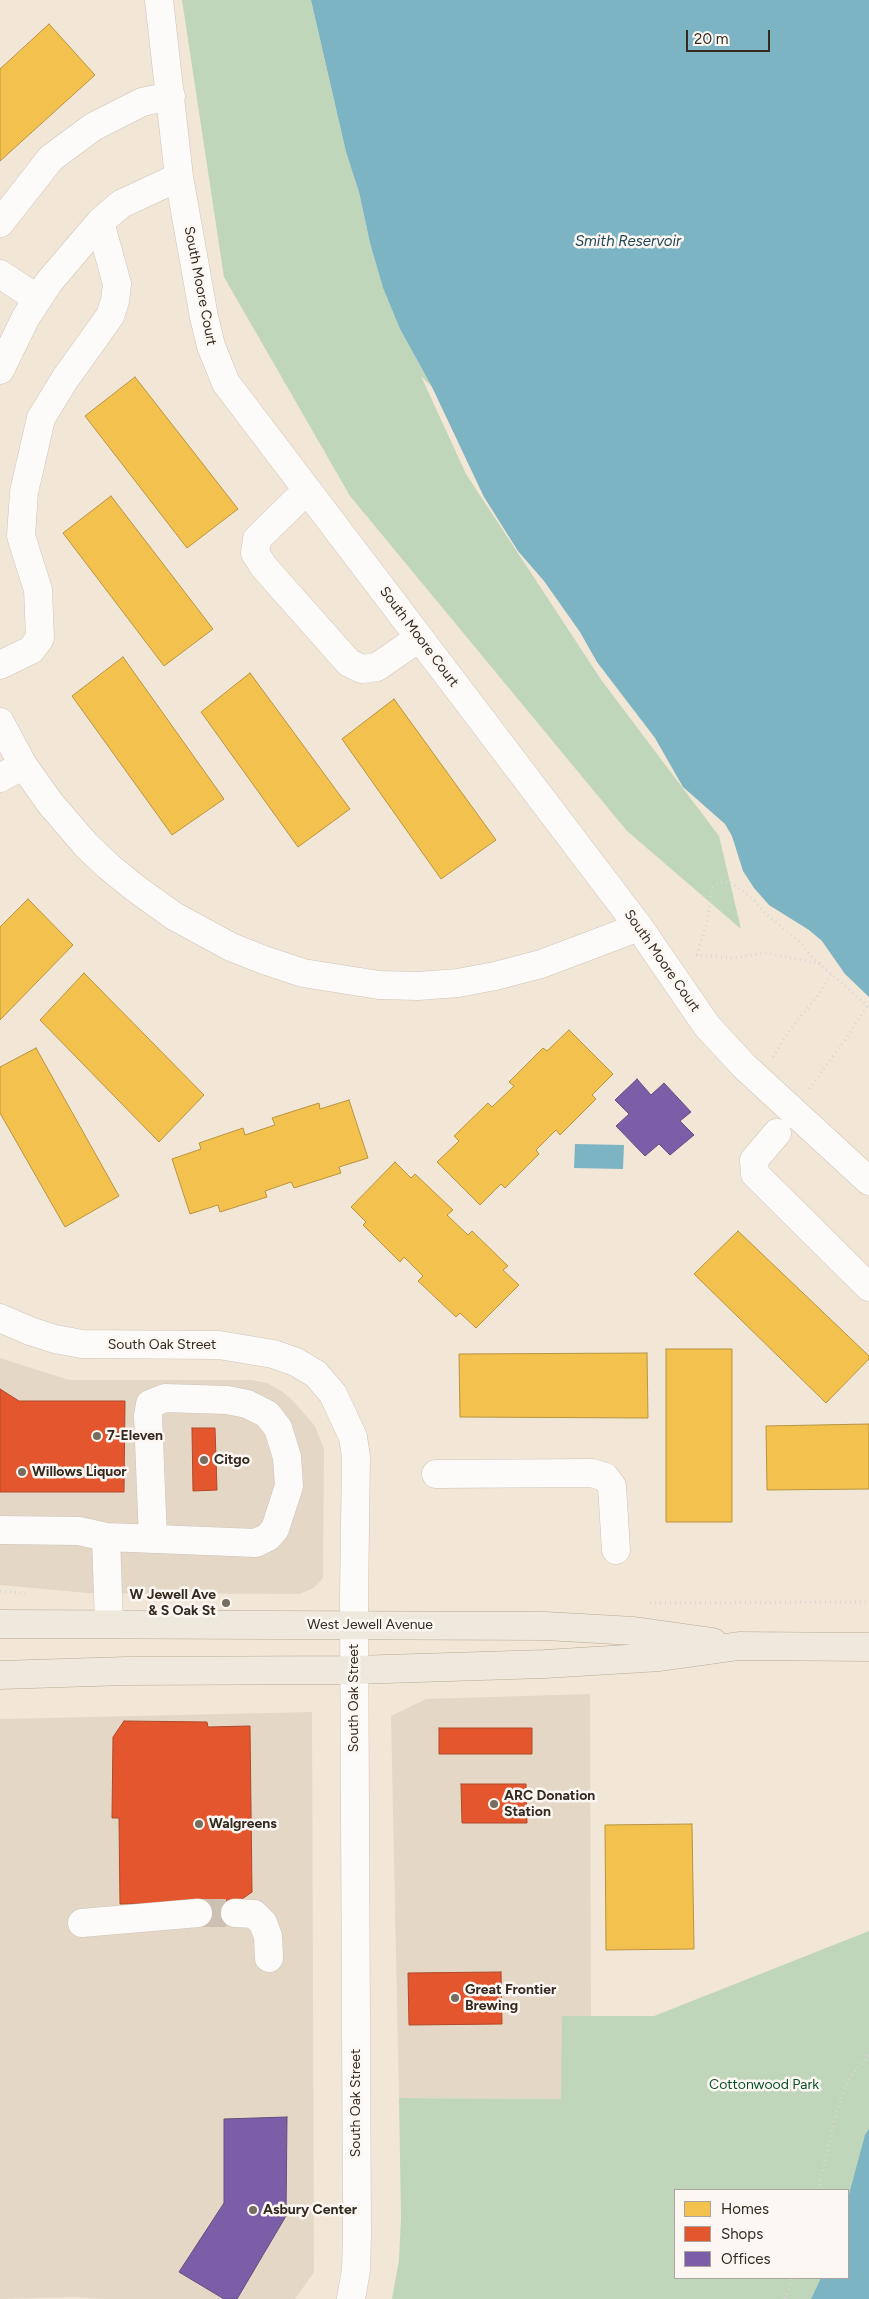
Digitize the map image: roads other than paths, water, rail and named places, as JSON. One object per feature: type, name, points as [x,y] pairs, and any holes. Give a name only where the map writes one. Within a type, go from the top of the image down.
[{"type":"main road","name":"West Jewell Avenue","points":[[0,1624],[545,1626],[668,1634],[739,1646]]},
{"type":"main road","name":"West Jewell Avenue","points":[[0,1675],[126,1670],[354,1670],[612,1660],[660,1657],[739,1646],[869,1647]]},
{"type":"street","name":"South Moore Court","points":[[160,0],[180,177],[204,317],[211,346],[220,370],[236,398],[639,927],[707,1026],[754,1076],[869,1182]]},
{"type":"street","points":[[0,223],[51,158],[93,126],[142,102],[170,96]]},
{"type":"street","points":[[0,370],[26,317],[38,299],[55,274],[100,222],[121,204],[180,177]]},
{"type":"street","points":[[0,665],[31,650],[40,638],[38,590],[21,536],[24,492],[41,418],[65,379],[110,316],[115,301],[117,284],[100,222]]},
{"type":"street","points":[[0,274],[38,299]]},
{"type":"street","points":[[307,490],[257,539],[255,554],[264,567],[349,664],[362,669],[377,667],[419,638]]},
{"type":"street","points":[[0,722],[12,771],[50,803],[86,845],[135,888],[174,916],[231,948],[303,973],[379,985],[418,986],[458,983],[541,964],[639,927]]},
{"type":"street","points":[[777,1133],[754,1160],[755,1174],[869,1287]]},
{"type":"street","name":"South Oak Street","points":[[0,1318],[55,1339],[82,1344],[219,1345],[248,1348],[273,1354],[296,1362],[316,1374],[333,1394],[353,1437],[356,1457],[354,1670],[357,2236],[356,2270],[351,2299]]},
{"type":"street","points":[[0,1530],[79,1531],[106,1537],[153,1539],[256,1543],[268,1537],[275,1528],[289,1486],[285,1450],[278,1428],[267,1414],[246,1404],[227,1400],[165,1398],[150,1404],[148,1416],[153,1539]]},
{"type":"street","points":[[436,1474],[592,1473],[605,1476],[612,1486],[616,1550]]},
{"type":"street","points":[[106,1537],[109,1624]]},
{"type":"street","points":[[82,1923],[198,1913]]},
{"type":"street","points":[[235,1913],[254,1914],[263,1922],[268,1936],[269,1958]]},
{"type":"water","name":"Smith Reservoir","points":[[311,0],[869,0],[869,997],[845,974],[822,941],[809,930],[769,905],[754,888],[743,871],[732,836],[725,824],[683,787],[655,738],[597,662],[580,632],[544,581],[518,551],[484,497],[432,387],[400,329],[383,288],[370,243],[359,192],[346,152]]},
{"type":"water","points":[[575,1144],[624,1145],[623,1169],[574,1168]]},
{"type":"water","points":[[869,2129],[869,2299],[811,2299],[821,2279],[849,2279],[849,2194],[865,2135]]},
{"type":"tunnel","points":[[198,1913],[235,1913]]},
{"type":"place","name":"7-Eleven","points":[[97,1436]]},
{"type":"place","name":"Citgo","points":[[204,1460]]},
{"type":"place","name":"Willows Liquor","points":[[22,1472]]},
{"type":"place","name":"W Jewell Ave & S Oak St","points":[[226,1603]]},
{"type":"place","name":"ARC Donation Station","points":[[494,1804]]},
{"type":"place","name":"Walgreens","points":[[199,1824]]},
{"type":"place","name":"Great Frontier Brewing","points":[[455,1998]]},
{"type":"place","name":"Asbury Center","points":[[253,2210]]},
{"type":"park label","name":"Cottonwood Park","points":[[764,2085]]}]
